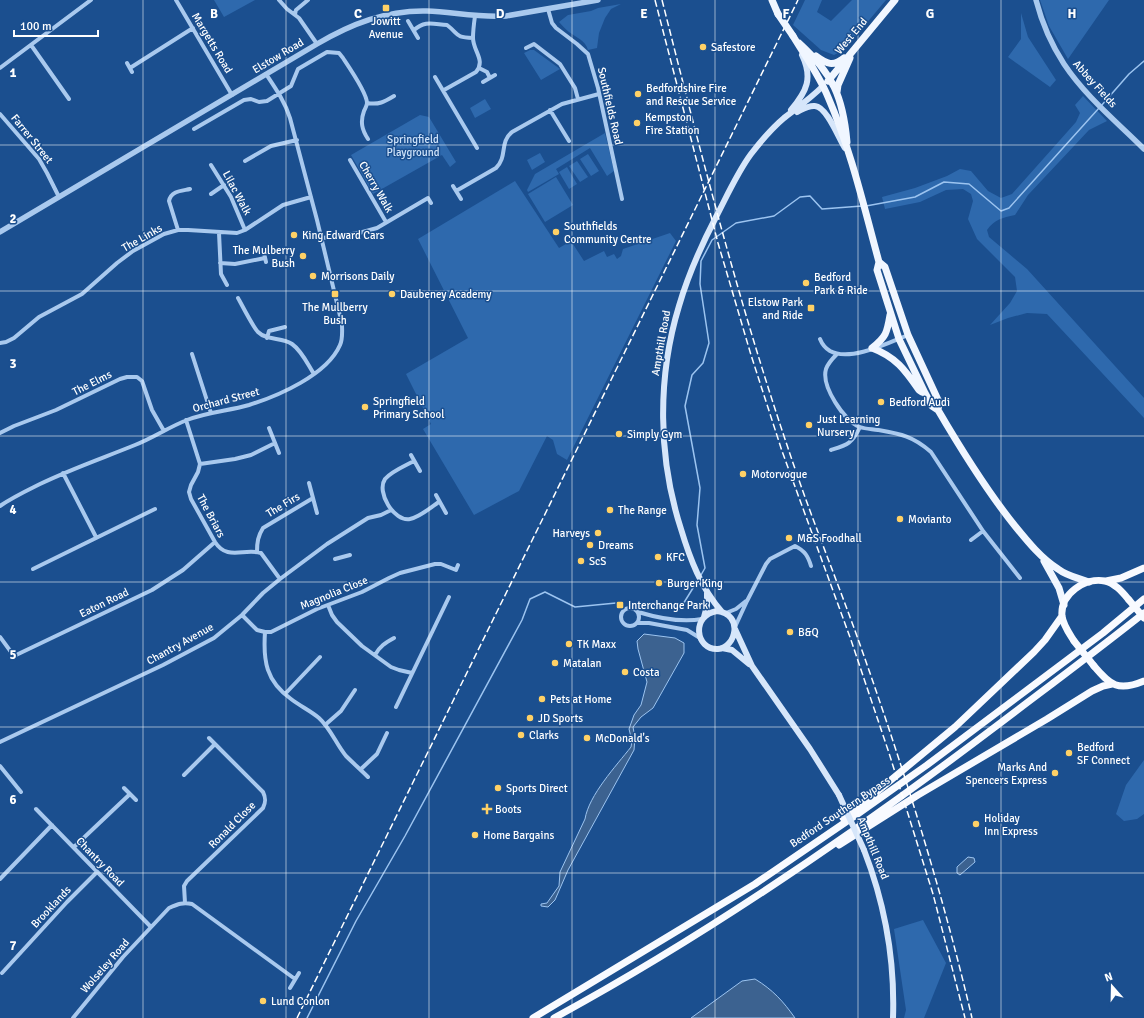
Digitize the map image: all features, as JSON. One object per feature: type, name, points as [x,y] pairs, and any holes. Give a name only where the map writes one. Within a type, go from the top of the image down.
[{"type":"highway","points":[[754,884],[868,799],[955,727],[1041,644],[1062,616],[1064,605],[1074,589],[1081,584],[1089,582],[1121,578],[1144,568]]},
{"type":"highway","points":[[1106,581],[1115,586],[1144,618]]},
{"type":"highway","name":"Bedford Southern Bypass","points":[[532,1018],[754,884],[927,765],[1103,633],[1144,599]]},
{"type":"highway","name":"Bedford Southern Bypass","points":[[554,1018],[633,973],[804,865],[938,770],[1110,641],[1144,613]]},
{"type":"highway","points":[[1062,616],[1067,630],[1074,641],[1104,678],[1112,684],[1120,686],[1144,681]]},
{"type":"highway","points":[[804,865],[848,840],[918,795],[1092,691],[1112,684]]},
{"type":"main road","points":[[772,0],[778,14],[823,86],[849,154],[879,262],[884,268],[908,335],[938,402],[938,410]]},
{"type":"main road","name":"West End","points":[[823,86],[895,0]]},
{"type":"main road","points":[[793,36],[823,68],[837,92],[843,109],[849,154]]},
{"type":"main road","name":"Ampthill Road","points":[[784,119],[802,96],[807,84],[807,65],[793,36]]},
{"type":"main road","points":[[806,49],[828,63],[839,62],[852,52]]},
{"type":"main road","points":[[837,92],[852,52]]},
{"type":"main road","name":"Ampthill Road","points":[[724,612],[707,593],[698,574],[683,537],[675,508],[665,455],[663,405],[668,350],[675,320],[694,263],[745,163],[768,133],[812,97],[823,86]]},
{"type":"main road","points":[[784,119],[809,106],[818,106],[825,112],[849,154]]},
{"type":"main road","points":[[879,262],[877,270],[899,339],[932,406],[938,410],[979,478],[1002,511],[1041,557],[1059,588],[1064,605]]},
{"type":"main road","points":[[872,348],[880,342],[887,333],[891,314]]},
{"type":"main road","points":[[872,348],[895,360],[907,372],[918,390],[925,393]]},
{"type":"main road","points":[[1041,557],[1066,574],[1089,582]]},
{"type":"main road","name":"Ampthill Road","points":[[703,618],[707,606],[707,593]]},
{"type":"main road","points":[[714,612],[724,612],[732,619],[735,628],[731,640],[722,648],[708,646],[701,638],[699,631],[703,618],[714,612]]},
{"type":"main road","name":"Ampthill Road","points":[[735,628],[752,666],[810,749],[839,795],[864,850],[876,884],[888,932],[893,975],[893,1018]]},
{"type":"main road","name":"Ampthill Road","points":[[722,648],[732,650],[752,666]]},
{"type":"street","points":[[0,68],[91,0]]},
{"type":"street","name":"Margetts Road","points":[[176,0],[232,95]]},
{"type":"street","points":[[279,0],[287,10],[299,18],[317,44]]},
{"type":"street","points":[[295,14],[296,10],[308,0]]},
{"type":"street","name":"Elstow Road","points":[[0,232],[317,44],[353,25],[375,17],[389,14],[427,11],[475,16],[506,16],[548,9],[575,2],[598,0]]},
{"type":"street","name":"Abbey Fields","points":[[1036,0],[1043,25],[1059,56],[1076,80],[1093,99],[1144,149]]},
{"type":"street","name":"Southfields Road","points":[[548,9],[552,23],[556,28],[588,54],[599,94],[622,199]]},
{"type":"street","points":[[444,90],[476,72],[479,68],[481,62],[474,45],[473,38],[475,16]]},
{"type":"street","points":[[408,21],[418,38]]},
{"type":"street","points":[[414,30],[419,25],[425,23],[447,25],[456,35],[462,38],[473,38]]},
{"type":"street","points":[[127,63],[131,70],[193,28]]},
{"type":"street","points":[[526,48],[534,44],[560,64],[574,88],[578,99]]},
{"type":"street","points":[[31,45],[69,98]]},
{"type":"street","points":[[194,129],[202,128],[244,100],[250,99],[259,102],[267,101],[290,86],[298,69],[327,52],[333,51],[339,53],[343,58],[366,95],[367,103],[363,113],[362,123],[363,132],[368,139]]},
{"type":"street","points":[[479,68],[487,72],[490,78]]},
{"type":"street","name":"Orchard Street","points":[[0,506],[11,498],[63,473],[137,444],[186,420],[267,399],[314,374],[333,357],[341,345],[342,324],[322,238],[296,140],[286,104],[266,74]]},
{"type":"street","points":[[483,82],[495,75]]},
{"type":"street","points":[[435,77],[477,148]]},
{"type":"street","points":[[456,191],[496,168],[500,164],[503,158],[504,142],[507,136],[562,104],[599,94]]},
{"type":"street","points":[[367,103],[374,105],[382,103],[394,96]]},
{"type":"street","points":[[550,110],[569,141]]},
{"type":"street","name":"Farrer Street","points":[[0,114],[38,159],[48,173],[60,196]]},
{"type":"street","name":"Lilac Walk","points":[[245,161],[271,146],[296,140]]},
{"type":"street","name":"Cherry Walk","points":[[350,160],[386,222]]},
{"type":"street","name":"Lilac Walk","points":[[211,166],[219,172],[245,230]]},
{"type":"street","points":[[211,194],[224,185]]},
{"type":"street","points":[[453,186],[461,199]]},
{"type":"street","points":[[178,230],[169,201],[170,197],[175,193],[190,189]]},
{"type":"street","name":"The Links","points":[[0,343],[14,338],[39,317],[82,294],[117,263],[141,246],[164,234],[178,230],[237,233],[245,230],[283,206],[311,197]]},
{"type":"street","points":[[322,238],[369,231],[428,198],[431,203]]},
{"type":"street","points":[[220,232],[221,274],[227,285]]},
{"type":"street","points":[[220,263],[235,264],[265,258]]},
{"type":"street","points":[[238,298],[258,332],[267,338],[292,343],[314,374]]},
{"type":"street","points":[[267,338],[269,331],[285,327]]},
{"type":"street","points":[[820,339],[824,346],[829,350],[837,354],[847,355],[908,335]]},
{"type":"street","points":[[192,354],[211,413]]},
{"type":"street","points":[[837,354],[826,369],[826,376],[828,388],[845,416],[860,427],[896,433],[909,437],[921,443],[931,452],[983,531],[1020,578]]},
{"type":"street","name":"The Elms","points":[[0,433],[56,410],[127,377],[137,378],[142,381],[152,410],[164,431]]},
{"type":"street","points":[[186,420],[200,464],[251,455],[275,443]]},
{"type":"street","points":[[831,450],[850,443],[855,438],[860,427]]},
{"type":"street","points":[[269,428],[279,453]]},
{"type":"street","points":[[411,455],[420,471]]},
{"type":"street","points":[[414,461],[385,479],[382,490],[391,510],[404,519],[411,519],[440,502]]},
{"type":"street","name":"The Briars","points":[[200,464],[189,492],[191,499],[218,548],[228,553],[257,552]]},
{"type":"street","points":[[63,473],[96,537]]},
{"type":"street","name":"The Firs","points":[[309,483],[318,513]]},
{"type":"street","points":[[436,494],[446,513]]},
{"type":"street","name":"The Firs","points":[[257,552],[257,541],[259,534],[264,528],[313,498]]},
{"type":"street","points":[[33,569],[155,509]]},
{"type":"street","name":"Chantry Avenue","points":[[0,742],[164,665],[214,638],[242,615],[263,593],[327,544],[368,518],[381,515],[391,510]]},
{"type":"street","points":[[971,540],[983,531]]},
{"type":"street","name":"Eaton Road","points":[[0,637],[14,656],[152,590],[183,570],[215,542]]},
{"type":"street","points":[[735,628],[746,601],[770,559],[795,546],[808,556],[811,566]]},
{"type":"street","points":[[257,552],[262,553],[280,579]]},
{"type":"street","points":[[335,560],[350,555]]},
{"type":"street","name":"Magnolia Close","points":[[265,632],[276,631],[302,616],[362,592],[400,573],[435,564],[447,566],[456,570],[458,565]]},
{"type":"street","points":[[396,707],[449,597]]},
{"type":"street","points":[[724,612],[736,609],[746,601]]},
{"type":"street","points":[[328,605],[337,622],[362,646],[391,667],[412,672]]},
{"type":"street","points":[[701,638],[687,630],[638,623],[631,626],[625,625],[620,616],[622,611],[627,608],[634,609],[638,612],[651,616],[690,622],[703,618]]},
{"type":"street","points":[[638,612],[638,623]]},
{"type":"street","points":[[242,615],[257,630],[265,632],[264,647],[266,665],[273,681],[285,694],[319,718],[346,756],[368,777]]},
{"type":"street","points":[[375,655],[384,643],[394,638]]},
{"type":"street","points":[[285,694],[320,658]]},
{"type":"street","points":[[313,664],[318,668]]},
{"type":"street","points":[[325,725],[341,711],[355,690]]},
{"type":"street","points":[[361,769],[377,754],[387,733]]},
{"type":"street","name":"Ronald Close","points":[[185,903],[184,886],[187,881],[263,808],[266,798],[263,792],[209,738]]},
{"type":"street","points":[[184,775],[215,744]]},
{"type":"street","points":[[0,766],[22,792]]},
{"type":"street","points":[[124,788],[136,800]]},
{"type":"street","points":[[74,847],[130,794]]},
{"type":"street","name":"Chantry Road","points":[[36,809],[151,928]]},
{"type":"street","points":[[0,879],[52,825]]},
{"type":"street","name":"Brooklands","points":[[2,973],[67,902],[97,872]]},
{"type":"street","points":[[151,928],[169,908],[177,904],[192,904],[295,979]]},
{"type":"street","name":"Wolseley Road","points":[[73,1018],[123,958],[151,928]]},
{"type":"street","points":[[290,988],[299,973]]},
{"type":"green space","points":[[214,0],[255,0],[224,17]]},
{"type":"green space","points":[[805,0],[822,0],[817,12],[831,21],[852,0],[886,0],[844,50],[834,55],[821,50],[793,25]]},
{"type":"green space","points":[[1040,0],[1109,0],[1068,59],[1049,26]]},
{"type":"green space","points":[[621,4],[611,9],[605,18],[599,33],[597,48],[588,50],[583,41],[568,31],[559,22],[568,15]]},
{"type":"green space","points":[[1021,13],[1028,37],[1056,80],[1050,87],[1008,57],[1021,39]]},
{"type":"green space","points":[[534,50],[560,69],[541,80],[524,53]]},
{"type":"green space","points":[[1083,96],[1107,121],[1089,130],[1028,195],[1015,215],[993,223],[987,230],[989,237],[1027,269],[1144,398],[1144,418],[1047,314],[1027,313],[990,325],[1010,303],[1017,291],[1015,277],[977,239],[968,219],[973,201],[971,194],[963,189],[946,190],[920,202],[885,209],[882,197],[915,188],[947,176],[960,169],[971,171],[988,191],[1001,198],[1012,194],[1076,122],[1080,113],[1075,105]]},
{"type":"green space","points":[[485,99],[491,109],[475,118],[470,108]]},
{"type":"green space","name":"Springfield Playground","points":[[420,115],[429,117],[456,162],[450,167],[442,155],[373,194],[351,155]]},
{"type":"green space","points":[[605,133],[614,171],[607,176],[590,148],[556,169],[559,174],[528,192],[527,190],[535,174]]},
{"type":"green space","points":[[540,153],[545,162],[532,170],[527,160]]},
{"type":"green space","points":[[588,154],[599,171],[591,176],[580,159]]},
{"type":"green space","points":[[577,161],[588,177],[580,182],[569,166]]},
{"type":"green space","points":[[567,167],[577,184],[569,189],[559,172]]},
{"type":"green space","points":[[556,177],[573,205],[545,222],[528,194]]},
{"type":"green space","points":[[515,181],[559,248],[571,241],[584,261],[604,251],[607,257],[614,254],[617,259],[621,256],[623,249],[670,233],[676,241],[567,460],[557,454],[553,440],[547,436],[519,491],[474,515],[423,429],[431,424],[406,374],[468,338],[418,239]]},
{"type":"green space","points":[[1144,760],[1144,814],[1137,819],[1124,821],[1116,814],[1126,785]]},
{"type":"green space","points":[[923,920],[946,963],[924,1018],[904,1018],[906,1010],[894,929]]},
{"type":"shaded area","points":[[644,634],[675,638],[684,643],[684,653],[653,708],[641,717],[633,727],[635,738],[634,750],[568,870],[555,900],[548,907],[541,906],[541,904],[547,903],[559,886],[560,872],[597,791],[631,747],[632,741],[629,729],[634,715],[641,705],[647,682],[637,641]]},
{"type":"shaded area","points":[[968,857],[974,858],[975,862],[960,875],[957,873],[957,867]]},
{"type":"shaded area","points":[[755,979],[777,996],[795,1018],[691,1018],[742,981]]},
{"type":"waterway","points":[[1101,106],[1129,74],[1144,61]]},
{"type":"waterway","points":[[866,206],[915,197],[944,182],[969,184],[1001,211],[1009,208],[1099,108]]},
{"type":"waterway","points":[[701,575],[705,568],[697,525],[700,488],[685,406],[692,375],[703,363],[709,343],[700,284],[701,261],[712,240],[736,223],[774,216],[800,197],[810,196],[822,209],[862,206]]},
{"type":"waterway","points":[[648,604],[680,609],[698,580]]},
{"type":"waterway","points":[[307,1018],[356,921],[405,836],[522,620],[530,599],[545,592],[575,607],[616,603]]},
{"type":"railway","points":[[655,0],[718,243],[751,355],[782,451],[851,640],[889,753],[933,894],[965,1018]]},
{"type":"railway","points":[[662,0],[705,169],[736,281],[770,393],[796,472],[858,639],[890,733],[948,922],[972,1018]]},
{"type":"railway","points":[[297,1018],[798,0]]},
{"type":"place","name":"Jowitt Avenue","points":[[386,8]]},
{"type":"place","name":"Safestore","points":[[703,47]]},
{"type":"place","name":"Bedfordshire Fire and Rescue Service","points":[[638,94]]},
{"type":"place","name":"Kempston Fire Station","points":[[637,123]]},
{"type":"place","name":"Southfields Community Centre","points":[[556,232]]},
{"type":"place","name":"King Edward Cars","points":[[294,235]]},
{"type":"place","name":"The Mulberry Bush","points":[[303,256]]},
{"type":"place","name":"Morrisons Daily","points":[[313,276]]},
{"type":"place","name":"Bedford Park & Ride","points":[[806,283]]},
{"type":"place","name":"The Mullberry Bush","points":[[335,294]]},
{"type":"place","name":"Daubeney Academy","points":[[392,294]]},
{"type":"place","name":"Elstow Park and Ride","points":[[811,308]]},
{"type":"place","name":"Bedford Audi","points":[[881,402]]},
{"type":"place","name":"Springfield Primary School","points":[[365,407]]},
{"type":"place","name":"Just Learning Nursery","points":[[809,425]]},
{"type":"place","name":"Simply Gym","points":[[619,434]]},
{"type":"place","name":"Motorvogue","points":[[743,474]]},
{"type":"place","name":"The Range","points":[[610,510]]},
{"type":"place","name":"Movianto","points":[[900,519]]},
{"type":"place","name":"Harveys","points":[[598,533]]},
{"type":"place","name":"M&S Foodhall","points":[[789,538]]},
{"type":"place","name":"Dreams","points":[[590,545]]},
{"type":"place","name":"KFC","points":[[658,557]]},
{"type":"place","name":"ScS","points":[[581,561]]},
{"type":"place","name":"Burger King","points":[[659,583]]},
{"type":"place","name":"Interchange Park","points":[[620,605]]},
{"type":"place","name":"B&Q","points":[[790,632]]},
{"type":"place","name":"TK Maxx","points":[[569,644]]},
{"type":"place","name":"Matalan","points":[[555,663]]},
{"type":"place","name":"Costa","points":[[625,672]]},
{"type":"place","name":"Pets at Home","points":[[542,699]]},
{"type":"place","name":"JD Sports","points":[[530,718]]},
{"type":"place","name":"Clarks","points":[[521,735]]},
{"type":"place","name":"McDonald's","points":[[587,738]]},
{"type":"place","name":"Bedford SF Connect","points":[[1069,753]]},
{"type":"place","name":"Marks And Spencers Express","points":[[1055,773]]},
{"type":"place","name":"Sports Direct","points":[[498,788]]},
{"type":"place","name":"Boots","points":[[487,809]]},
{"type":"place","name":"Holiday Inn Express","points":[[976,824]]},
{"type":"place","name":"Home Bargains","points":[[475,835]]},
{"type":"place","name":"Lund Conlon","points":[[263,1001]]}]
